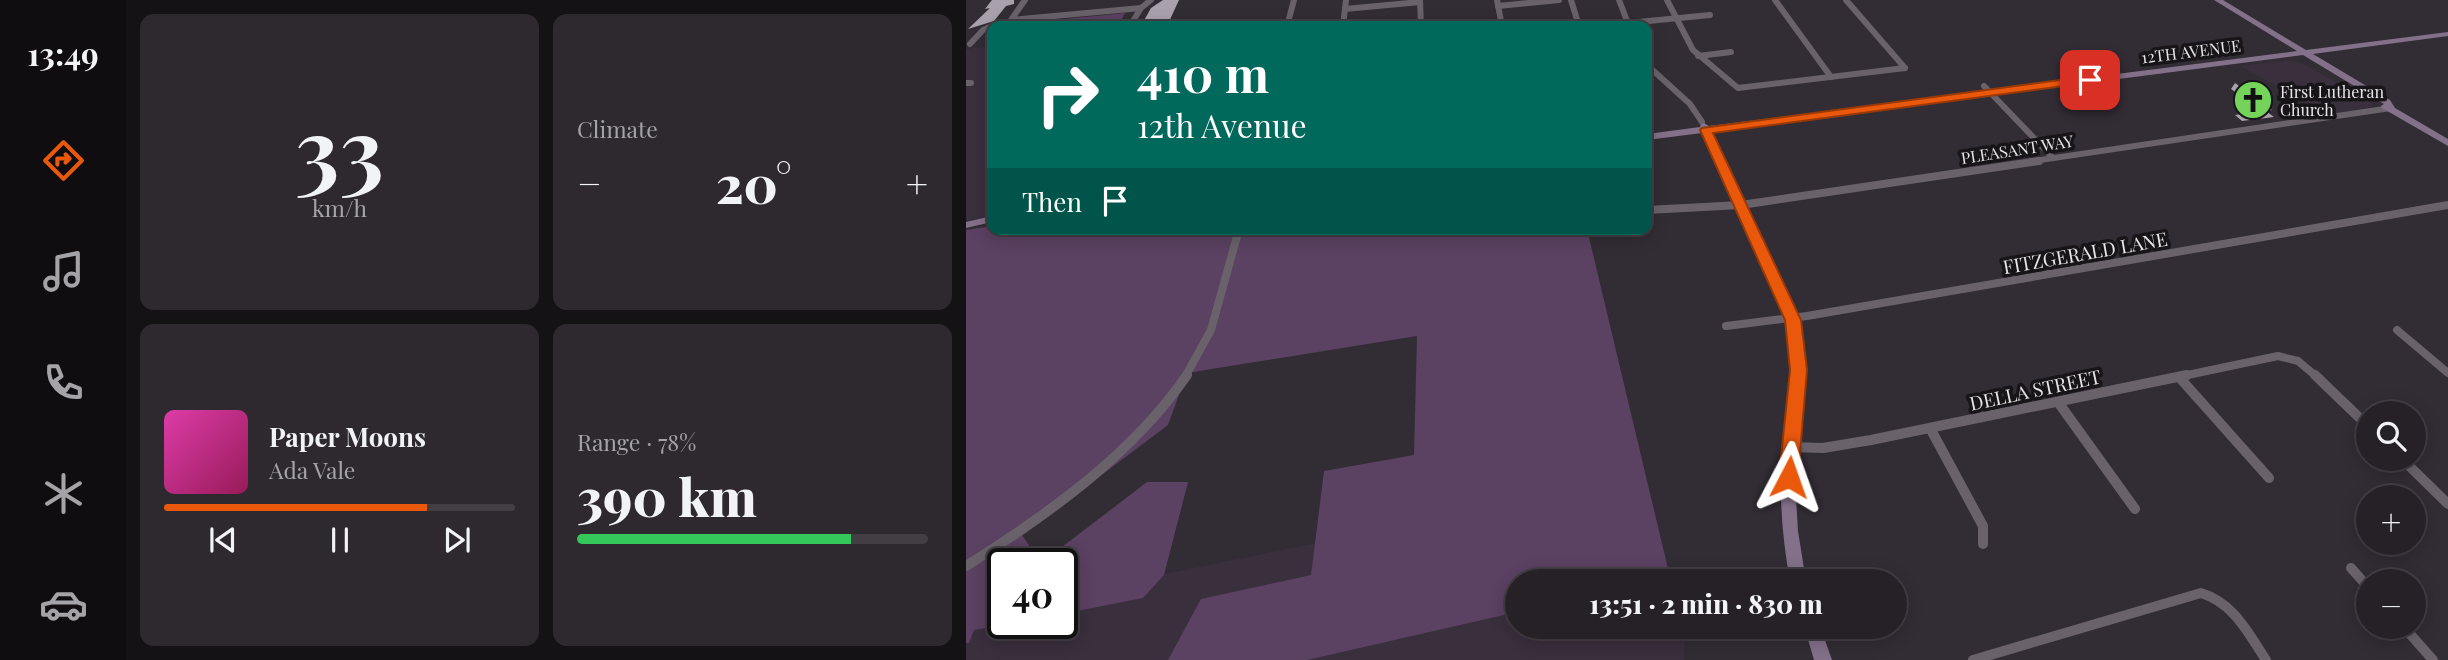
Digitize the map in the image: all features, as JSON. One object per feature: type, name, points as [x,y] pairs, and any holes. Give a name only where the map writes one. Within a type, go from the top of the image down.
[{"type":"street","points":[[1011,20],[1025,0]]},
{"type":"street","points":[[1133,21],[1140,8],[1151,0]]},
{"type":"street","points":[[1288,21],[1294,0]]},
{"type":"street","points":[[1344,21],[1346,0]]},
{"type":"street","points":[[1501,21],[1498,3],[1559,0]]},
{"type":"street","points":[[1571,0],[1577,21]]},
{"type":"street","points":[[1619,0],[1627,21]]},
{"type":"street","points":[[1667,0],[1698,56],[1738,89],[1905,68],[1846,0]]},
{"type":"street","points":[[1775,0],[1831,78]]},
{"type":"street","points":[[2218,0],[2378,104],[2391,108],[2448,143]]},
{"type":"street","points":[[1345,9],[1420,1],[1421,21]]},
{"type":"street","points":[[1008,21],[1140,8]]},
{"type":"street","points":[[1652,22],[1710,15]]},
{"type":"street","points":[[970,44],[987,28]]},
{"type":"street","name":"12TH AVENUE","points":[[2300,51],[2448,28]]},
{"type":"street","name":"12TH AVENUE","points":[[1652,130],[1704,126],[2448,34]]},
{"type":"street","points":[[1698,56],[1731,52]]},
{"type":"street","points":[[1652,70],[1690,104],[1704,126],[1792,317],[1796,332],[1798,370],[1790,447],[1790,526],[1796,569]]},
{"type":"street","points":[[1987,90],[2053,158]]},
{"type":"street","name":"PLEASANT WAY","points":[[1652,210],[1741,205],[2391,108]]},
{"type":"street","name":"12TH AVENUE","points":[[1652,136],[1704,126]]},
{"type":"street","name":"FITZGERALD LANE","points":[[1726,326],[2448,205]]},
{"type":"street","points":[[966,225],[987,219]]},
{"type":"street","points":[[966,225],[987,225]]},
{"type":"street","points":[[966,566],[1042,514],[1155,416],[1197,359],[1217,309],[1237,235]]},
{"type":"street","points":[[2397,330],[2448,373]]},
{"type":"street","name":"DELLA STREET","points":[[1790,447],[1823,448],[2278,356],[2307,367],[2356,414]]},
{"type":"street","points":[[2179,377],[2269,478]]},
{"type":"street","points":[[2058,402],[2135,509]]},
{"type":"street","points":[[1930,428],[1983,526],[1983,544]]},
{"type":"street","points":[[2414,471],[2448,504]]},
{"type":"street","points":[[2351,568],[2356,574]]},
{"type":"street","points":[[1973,660],[2193,594],[2213,595],[2226,604],[2266,660]]},
{"type":"street","points":[[1816,639],[1823,660]]},
{"type":"street","points":[[2414,639],[2433,660]]},
{"type":"shaded area","points":[[1125,13],[1121,21],[1044,21]]},
{"type":"shaded area","points":[[987,47],[987,218],[966,221],[966,49]]},
{"type":"shaded area","points":[[2290,60],[2308,66],[2371,103],[2373,107],[2322,116],[2286,91],[2240,66]]},
{"type":"shaded area","points":[[987,227],[987,235],[1588,235],[1668,569],[1505,569],[1505,615],[1307,660],[1168,660],[1201,599],[1311,575],[1324,471],[1414,455],[1417,336],[1187,373],[1168,425],[1022,535],[1031,548],[987,548],[987,628],[974,630],[969,643],[966,643],[966,230]]},
{"type":"shaded area","points":[[1147,482],[1188,482],[1164,575],[1143,598],[1078,611],[1078,548],[1061,548]]},
{"type":"shaded area","points":[[1614,482],[1654,569],[1505,569],[1505,639],[1685,639],[1684,660],[966,660],[966,614],[987,619],[987,639],[1078,639],[1078,592]]},
{"type":"building","points":[[992,0],[1014,0],[1014,4],[1006,6],[994,21],[968,29],[990,8],[985,9]]},
{"type":"building","points":[[1163,0],[1179,0],[1169,21],[1144,21],[1151,8]]},
{"type":"building","name":"First Lutheran Church","points":[[2235,83],[2272,110],[2266,111],[2274,117],[2242,121],[2235,115],[2262,111],[2231,89]]},
{"type":"place","name":"First Lutheran Church","points":[[2253,100]]},
{"type":"route","points":[[1789,477],[1798,370],[1796,332],[1787,303],[1706,130],[2090,80]]}]
